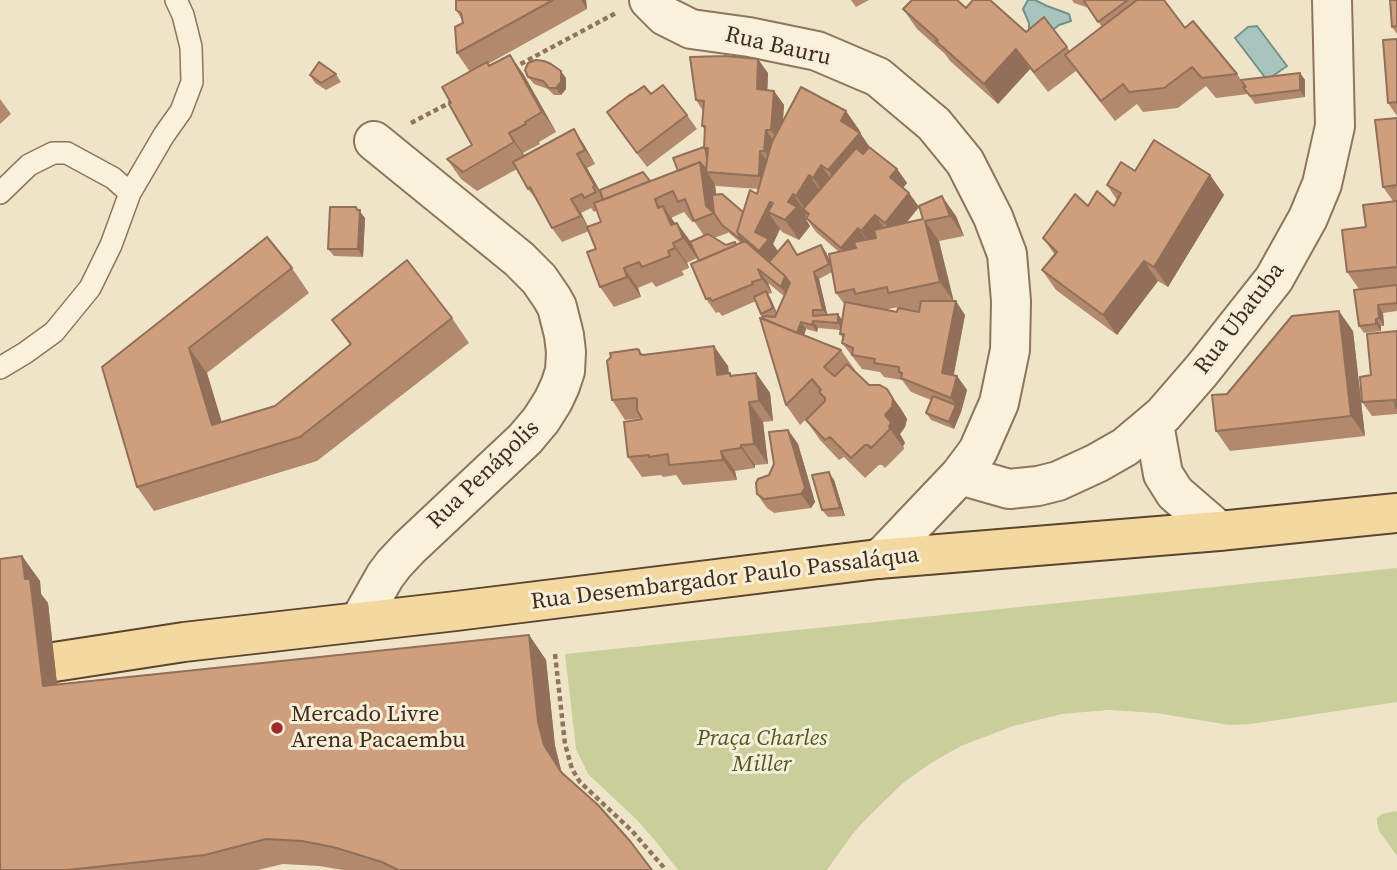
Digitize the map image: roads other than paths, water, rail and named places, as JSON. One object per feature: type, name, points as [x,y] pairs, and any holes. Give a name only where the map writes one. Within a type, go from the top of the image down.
[{"type":"main road","name":"Rua Desembargador Paulo Passaláqua","points":[[54,662],[184,642],[878,559],[1219,531],[1397,513]]},
{"type":"street","name":"Rua Bauru","points":[[649,0],[664,16],[691,29],[817,51],[878,77],[934,124],[965,162],[993,216],[1007,254],[1011,301],[1010,350],[999,403],[978,451],[960,475],[878,559]]},
{"type":"street","name":"Rua Ubatuba","points":[[960,475],[1009,489],[1038,486],[1058,481],[1125,447],[1154,424],[1202,370],[1274,279],[1308,218],[1322,184],[1335,126],[1331,1]]},
{"type":"street","name":"Rua Penápolis","points":[[359,622],[394,564],[525,439],[541,420],[560,386],[565,371],[566,352],[557,307],[539,279],[519,259],[374,141]]},
{"type":"street","points":[[1154,424],[1163,474],[1175,493],[1219,531]]},
{"type":"street","name":"Rua Bauru","points":[[934,555],[960,475]]},
{"type":"lane","points":[[0,368],[54,332],[90,288],[111,245],[130,193],[181,111],[192,82],[191,47],[183,15],[176,0]]},
{"type":"lane","points":[[0,193],[29,165],[53,153],[67,153],[113,178],[130,193]]},
{"type":"water","points":[[1028,0],[1035,0],[1069,14],[1071,21],[1059,25],[1049,33],[1029,34],[1029,23],[1023,9]]},
{"type":"water","points":[[1257,26],[1287,66],[1267,80],[1235,38],[1248,27]]},
{"type":"place","name":"Mercado Livre Arena Pacaembu","points":[[277,728]]},
{"type":"park label","name":"Praça Charles Miller","points":[[762,752]]}]
